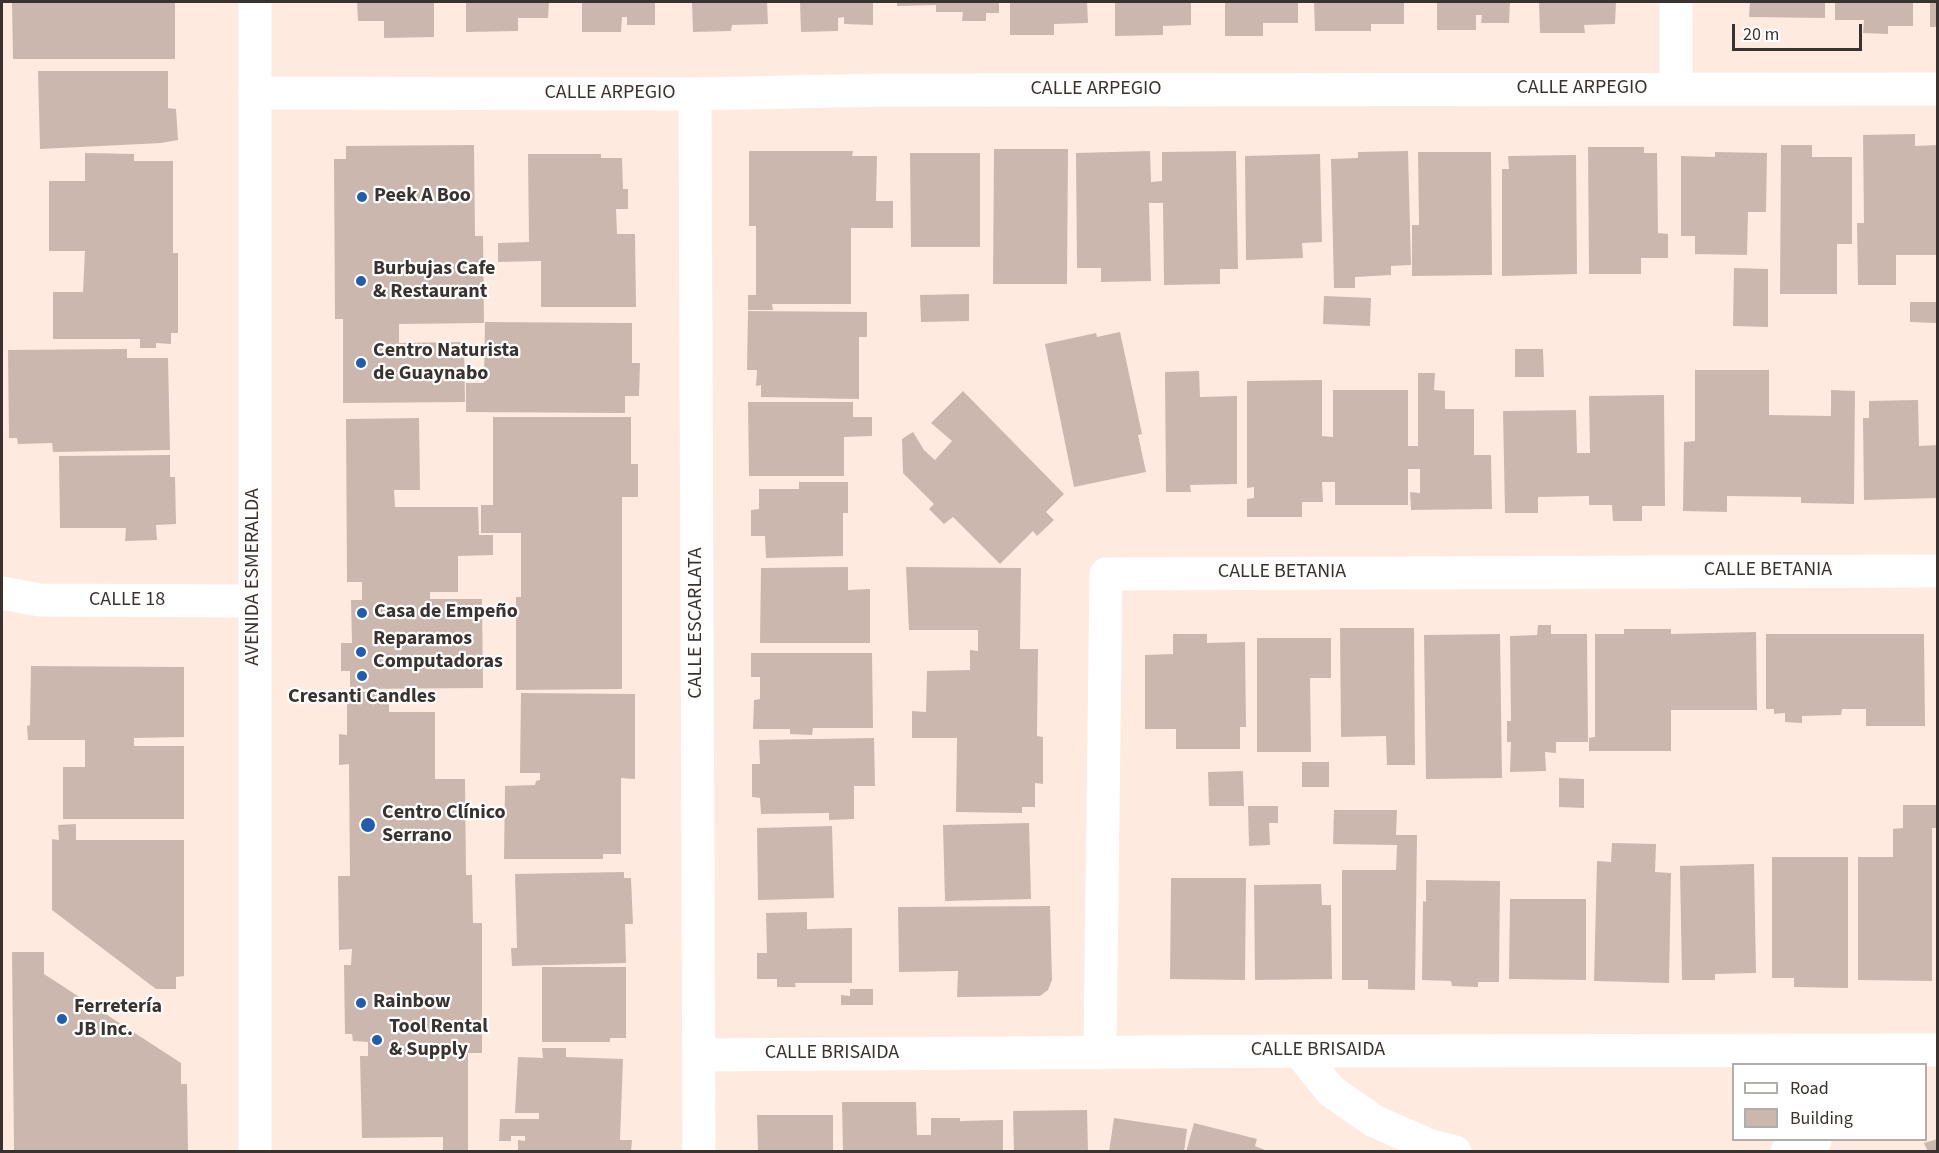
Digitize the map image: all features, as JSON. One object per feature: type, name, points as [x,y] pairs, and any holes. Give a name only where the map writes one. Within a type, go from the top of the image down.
[{"type":"street","name":"AVENIDA ESMERALDA","points":[[255,2],[255,1152]]},
{"type":"street","points":[[1676,2],[1676,89]]},
{"type":"street","name":"CALLE ARPEGIO","points":[[255,93],[695,94],[884,90],[1938,89]]},
{"type":"street","name":"CALLE ESCARLATA","points":[[695,94],[699,1152]]},
{"type":"street","name":"CALLE BETANIA","points":[[1100,1053],[1106,574],[1938,571]]},
{"type":"street","name":"CALLE 18","points":[[2,593],[40,600],[254,601]]},
{"type":"street","points":[[1299,1051],[1331,1091],[1374,1121],[1431,1146],[1455,1152]]},
{"type":"street","name":"CALLE BRISAIDA","points":[[699,1055],[1299,1051],[1919,1055]]},
{"type":"street","points":[[1787,1152],[1813,1141]]},
{"type":"building","points":[[12,2],[175,2],[175,59],[13,59]]},
{"type":"building","points":[[357,2],[434,2],[434,37],[384,38],[384,21],[358,21]]},
{"type":"building","points":[[466,2],[549,2],[548,18],[518,18],[518,31],[466,32]]},
{"type":"building","points":[[582,2],[655,2],[655,25],[627,25],[627,17],[622,17],[621,32],[582,32]]},
{"type":"building","points":[[692,2],[767,2],[768,24],[732,25],[731,31],[693,32]]},
{"type":"building","points":[[800,2],[873,2],[873,25],[844,24],[844,17],[838,18],[838,31],[801,32]]},
{"type":"building","points":[[897,2],[999,2],[999,13],[986,13],[986,21],[962,21],[963,12],[936,12],[936,5],[897,6]]},
{"type":"building","points":[[1010,2],[1087,2],[1088,23],[1054,24],[1054,35],[1010,35]]},
{"type":"building","points":[[1115,2],[1191,2],[1191,25],[1163,26],[1163,35],[1115,36]]},
{"type":"building","points":[[1225,2],[1298,2],[1298,23],[1263,23],[1263,36],[1225,36]]},
{"type":"building","points":[[1314,2],[1404,2],[1404,24],[1371,24],[1371,31],[1315,31]]},
{"type":"building","points":[[1437,2],[1510,2],[1509,23],[1481,23],[1482,15],[1476,15],[1476,30],[1437,30]]},
{"type":"building","points":[[1539,2],[1616,2],[1615,24],[1584,25],[1585,33],[1540,33]]},
{"type":"building","points":[[1750,2],[1825,2],[1825,18],[1749,17]]},
{"type":"building","points":[[1835,2],[1913,2],[1913,26],[1888,26],[1888,34],[1863,33],[1864,20],[1835,20]]},
{"type":"building","points":[[1930,2],[1938,2],[1938,27],[1930,27]]},
{"type":"building","points":[[38,71],[168,71],[168,108],[176,109],[178,140],[161,143],[40,149]]},
{"type":"building","points":[[1915,134],[1915,146],[1937,145],[1938,255],[1896,255],[1896,285],[1858,285],[1857,223],[1864,223],[1863,135]]},
{"type":"building","points":[[474,145],[475,236],[483,236],[484,323],[399,324],[399,343],[464,342],[465,402],[343,403],[343,319],[335,319],[334,159],[346,159],[346,146]]},
{"type":"building","points":[[1781,145],[1812,145],[1812,157],[1852,157],[1852,244],[1837,244],[1837,294],[1780,294]]},
{"type":"building","points":[[1588,147],[1644,147],[1644,153],[1657,153],[1658,233],[1668,234],[1668,258],[1641,258],[1641,274],[1589,274]]},
{"type":"building","points":[[994,149],[1068,149],[1067,284],[993,284]]},
{"type":"building","points":[[749,151],[853,151],[852,156],[877,156],[876,201],[893,201],[893,228],[851,228],[851,304],[772,304],[773,310],[748,310],[748,295],[756,295],[756,226],[749,226]]},
{"type":"building","points":[[1150,151],[1151,182],[1162,181],[1162,152],[1236,151],[1238,269],[1220,269],[1220,284],[1164,285],[1163,203],[1149,203],[1151,281],[1101,282],[1101,268],[1077,268],[1076,153]]},
{"type":"building","points":[[1408,151],[1411,265],[1391,266],[1391,275],[1355,277],[1355,288],[1334,288],[1331,159],[1358,158],[1358,152]]},
{"type":"building","points":[[1418,152],[1491,152],[1492,275],[1412,276],[1412,225],[1419,225]]},
{"type":"building","points":[[1715,152],[1767,153],[1766,212],[1748,212],[1747,255],[1695,254],[1695,236],[1681,236],[1681,156],[1715,157]]},
{"type":"building","points":[[85,153],[134,154],[134,161],[173,161],[173,253],[178,253],[178,333],[171,333],[171,344],[156,343],[156,348],[140,348],[140,339],[53,339],[53,292],[83,292],[85,251],[49,251],[49,181],[85,181]]},
{"type":"building","points":[[910,153],[980,153],[980,247],[911,247]]},
{"type":"building","points":[[528,154],[601,154],[601,158],[622,158],[623,189],[628,189],[628,209],[616,209],[617,234],[635,234],[636,307],[541,307],[541,261],[498,262],[498,243],[529,242]]},
{"type":"building","points":[[1320,154],[1322,242],[1302,243],[1303,258],[1246,260],[1245,156]]},
{"type":"building","points":[[1576,155],[1577,274],[1502,276],[1502,169],[1509,169],[1508,156]]},
{"type":"building","points":[[1734,268],[1768,269],[1768,327],[1733,326]]},
{"type":"building","points":[[969,294],[969,321],[921,322],[920,295]]},
{"type":"building","points":[[1324,296],[1371,298],[1370,326],[1323,324]]},
{"type":"building","points":[[1910,302],[1937,302],[1937,323],[1910,322]]},
{"type":"building","points":[[748,311],[867,312],[867,337],[859,337],[859,399],[761,397],[761,385],[756,386],[757,370],[747,370]]},
{"type":"building","points":[[485,322],[632,323],[632,363],[640,363],[639,396],[625,396],[625,413],[466,412],[466,383],[484,383]]},
{"type":"building","points":[[1120,332],[1142,434],[1138,435],[1146,472],[1074,487],[1045,344],[1096,333],[1097,337]]},
{"type":"building","points":[[127,349],[127,358],[168,358],[170,450],[53,452],[52,443],[18,444],[17,438],[9,438],[8,350]]},
{"type":"building","points":[[1515,349],[1543,349],[1544,377],[1515,377]]},
{"type":"building","points":[[1695,370],[1769,370],[1769,415],[1831,416],[1831,390],[1855,391],[1854,504],[1801,503],[1801,497],[1727,496],[1727,512],[1683,511],[1684,442],[1695,441]]},
{"type":"building","points":[[1199,371],[1200,397],[1237,396],[1237,484],[1190,485],[1191,492],[1166,492],[1165,372]]},
{"type":"building","points":[[1418,373],[1435,373],[1434,390],[1445,391],[1445,409],[1474,409],[1474,455],[1491,455],[1492,509],[1411,510],[1410,492],[1420,493],[1420,469],[1408,469],[1408,505],[1335,505],[1335,482],[1322,482],[1323,502],[1302,502],[1302,517],[1247,517],[1247,499],[1254,498],[1254,487],[1247,488],[1247,381],[1322,380],[1322,436],[1333,437],[1333,390],[1408,390],[1408,446],[1418,446]]},
{"type":"building","points":[[963,391],[1064,494],[1046,512],[1054,520],[1037,536],[1033,531],[1000,564],[953,517],[944,524],[929,509],[934,504],[903,473],[902,439],[913,432],[924,450],[935,460],[952,441],[931,423]]},
{"type":"building","points":[[1664,395],[1665,506],[1642,506],[1642,521],[1613,521],[1612,505],[1589,505],[1589,496],[1538,497],[1538,513],[1505,513],[1503,411],[1576,410],[1577,453],[1590,453],[1589,396]]},
{"type":"building","points":[[1918,400],[1919,446],[1938,445],[1938,498],[1864,500],[1863,418],[1869,418],[1869,401]]},
{"type":"building","points":[[748,402],[853,402],[853,417],[872,417],[872,436],[844,437],[844,476],[749,476]]},
{"type":"building","points":[[493,417],[631,417],[631,464],[638,464],[638,497],[622,497],[622,689],[516,690],[516,597],[521,597],[521,533],[481,533],[481,505],[493,505]]},
{"type":"building","points":[[419,418],[420,490],[394,490],[395,507],[478,507],[479,535],[493,535],[493,555],[458,556],[458,592],[430,592],[430,599],[482,599],[483,688],[350,689],[350,671],[341,671],[341,643],[352,643],[351,600],[362,600],[362,582],[347,582],[346,419]]},
{"type":"building","points":[[170,455],[170,477],[175,477],[176,524],[156,525],[157,540],[125,541],[126,528],[60,528],[59,456]]},
{"type":"building","points":[[799,482],[848,482],[848,513],[843,513],[843,556],[766,558],[765,536],[751,536],[751,510],[759,509],[759,489],[799,489]]},
{"type":"building","points":[[848,567],[848,590],[870,589],[870,643],[760,643],[761,568]]},
{"type":"building","points":[[906,567],[1021,568],[1020,649],[1038,649],[1037,736],[1043,737],[1043,784],[1035,783],[1035,807],[1022,807],[1022,813],[956,812],[957,738],[912,738],[912,711],[926,712],[927,671],[970,670],[970,650],[978,651],[978,630],[909,630]]},
{"type":"building","points":[[1538,625],[1551,625],[1551,634],[1587,634],[1588,742],[1556,742],[1556,753],[1545,752],[1546,771],[1510,772],[1511,742],[1507,742],[1507,721],[1511,721],[1510,636],[1537,635]]},
{"type":"building","points":[[1340,628],[1414,628],[1415,765],[1387,765],[1386,736],[1341,737]]},
{"type":"building","points":[[1624,629],[1671,629],[1671,634],[1756,632],[1757,710],[1671,710],[1671,751],[1589,751],[1589,738],[1595,737],[1595,634],[1624,634]]},
{"type":"building","points":[[1173,634],[1207,634],[1207,643],[1245,642],[1246,727],[1240,727],[1240,749],[1176,749],[1176,729],[1145,729],[1145,655],[1173,654]]},
{"type":"building","points":[[1500,634],[1502,778],[1426,779],[1424,635]]},
{"type":"building","points":[[1766,634],[1924,634],[1925,726],[1866,726],[1866,709],[1842,709],[1841,715],[1802,716],[1802,723],[1785,722],[1785,713],[1774,714],[1774,709],[1766,709]]},
{"type":"building","points":[[1257,638],[1331,638],[1331,678],[1310,678],[1311,752],[1257,752]]},
{"type":"building","points":[[751,653],[872,653],[873,728],[813,728],[812,735],[790,734],[790,729],[753,729],[754,700],[760,699],[760,677],[751,677]]},
{"type":"building","points":[[31,666],[184,667],[184,737],[134,738],[134,746],[184,746],[184,819],[63,819],[63,767],[85,767],[85,740],[28,740]]},
{"type":"building","points":[[347,692],[389,692],[389,712],[435,712],[435,779],[465,779],[466,875],[472,875],[473,923],[482,923],[482,1053],[468,1053],[468,1152],[443,1152],[443,1137],[362,1138],[360,1056],[368,1056],[368,1042],[353,1041],[352,1034],[345,1034],[344,965],[351,965],[352,949],[339,950],[338,876],[350,876],[349,764],[339,765],[339,734],[347,735]]},
{"type":"building","points":[[521,693],[635,694],[635,779],[621,778],[621,854],[603,854],[603,859],[504,859],[505,786],[535,785],[536,781],[540,780],[540,773],[520,773]]},
{"type":"building","points":[[874,738],[875,786],[854,786],[854,819],[829,820],[829,813],[761,814],[760,798],[752,797],[752,764],[760,764],[759,740]]},
{"type":"building","points":[[1302,762],[1329,762],[1329,787],[1302,787]]},
{"type":"building","points":[[1243,771],[1244,806],[1209,806],[1208,772]]},
{"type":"building","points":[[1559,778],[1584,779],[1584,808],[1559,807]]},
{"type":"building","points":[[1903,805],[1938,805],[1938,828],[1932,828],[1932,981],[1858,980],[1858,857],[1893,857],[1893,829],[1903,828]]},
{"type":"building","points":[[1248,806],[1278,806],[1278,823],[1269,823],[1270,845],[1249,846]]},
{"type":"building","points":[[1334,810],[1397,810],[1396,835],[1417,835],[1415,990],[1368,989],[1368,980],[1342,980],[1342,870],[1396,870],[1397,845],[1333,844]]},
{"type":"building","points":[[1029,823],[1031,899],[945,901],[943,825]]},
{"type":"building","points":[[76,824],[76,840],[184,840],[184,976],[176,977],[176,989],[156,989],[52,910],[52,839],[59,840],[58,825]]},
{"type":"building","points":[[832,826],[834,898],[758,900],[757,828]]},
{"type":"building","points":[[1612,843],[1656,844],[1655,872],[1671,873],[1669,983],[1594,981],[1597,861],[1611,862]]},
{"type":"building","points":[[1772,857],[1848,857],[1848,988],[1794,987],[1794,978],[1772,978]]},
{"type":"building","points":[[1754,864],[1756,973],[1715,974],[1715,980],[1682,980],[1680,866]]},
{"type":"building","points":[[624,872],[624,878],[631,878],[633,924],[625,924],[626,963],[512,966],[511,948],[517,948],[515,874]]},
{"type":"building","points":[[1171,878],[1246,878],[1245,980],[1170,979]]},
{"type":"building","points":[[1426,880],[1500,881],[1499,982],[1478,982],[1478,987],[1452,986],[1451,981],[1422,980],[1423,901],[1426,902]]},
{"type":"building","points":[[1321,884],[1322,905],[1331,905],[1332,979],[1255,980],[1254,885]]},
{"type":"building","points":[[1510,899],[1586,899],[1586,980],[1509,979]]},
{"type":"building","points":[[1050,906],[1052,980],[1048,990],[1040,996],[957,997],[958,971],[899,972],[898,907]]},
{"type":"building","points":[[807,912],[807,929],[852,928],[852,983],[795,983],[796,987],[777,987],[777,979],[757,979],[757,953],[767,953],[766,913]]},
{"type":"building","name":"Ferretería JB Inc.","points":[[12,952],[44,952],[44,974],[181,1063],[181,1084],[187,1084],[188,1152],[14,1152]]},
{"type":"building","points":[[542,967],[626,967],[626,1038],[610,1038],[610,1042],[542,1042]]},
{"type":"building","points":[[850,989],[873,989],[873,1005],[841,1005],[841,995],[850,996]]},
{"type":"building","points":[[542,1048],[566,1048],[566,1057],[623,1059],[620,1140],[632,1140],[631,1152],[518,1152],[518,1140],[525,1141],[525,1136],[511,1136],[511,1141],[499,1141],[500,1119],[539,1119],[539,1113],[515,1113],[518,1057],[543,1058]]},
{"type":"building","points":[[842,1102],[916,1102],[917,1135],[931,1135],[931,1118],[960,1118],[960,1121],[1003,1120],[1003,1152],[843,1152]]},
{"type":"building","points":[[1087,1110],[1088,1152],[1014,1152],[1013,1111]]},
{"type":"building","points":[[757,1115],[833,1115],[833,1152],[758,1152]]},
{"type":"building","points":[[1114,1118],[1187,1129],[1184,1152],[1109,1152]]},
{"type":"building","points":[[1194,1123],[1257,1139],[1255,1146],[1270,1152],[1186,1152]]},
{"type":"building","points":[[1938,1139],[1938,1152],[1928,1152],[1924,1143]]},
{"type":"place","name":"Peek A Boo","points":[[362,197]]},
{"type":"place","name":"Burbujas Cafe & Restaurant","points":[[361,281]]},
{"type":"place","name":"Centro Naturista de Guaynabo","points":[[361,363]]},
{"type":"place","name":"Casa de Empeño","points":[[362,613]]},
{"type":"place","name":"Reparamos Computadoras","points":[[361,652]]},
{"type":"place","name":"Cresanti Candles","points":[[362,676]]},
{"type":"place","name":"Centro Clínico Serrano","points":[[368,825]]},
{"type":"place","name":"Rainbow","points":[[361,1003]]},
{"type":"place","name":"Ferretería JB Inc.","points":[[62,1019]]},
{"type":"place","name":"Tool Rental & Supply","points":[[377,1040]]}]
